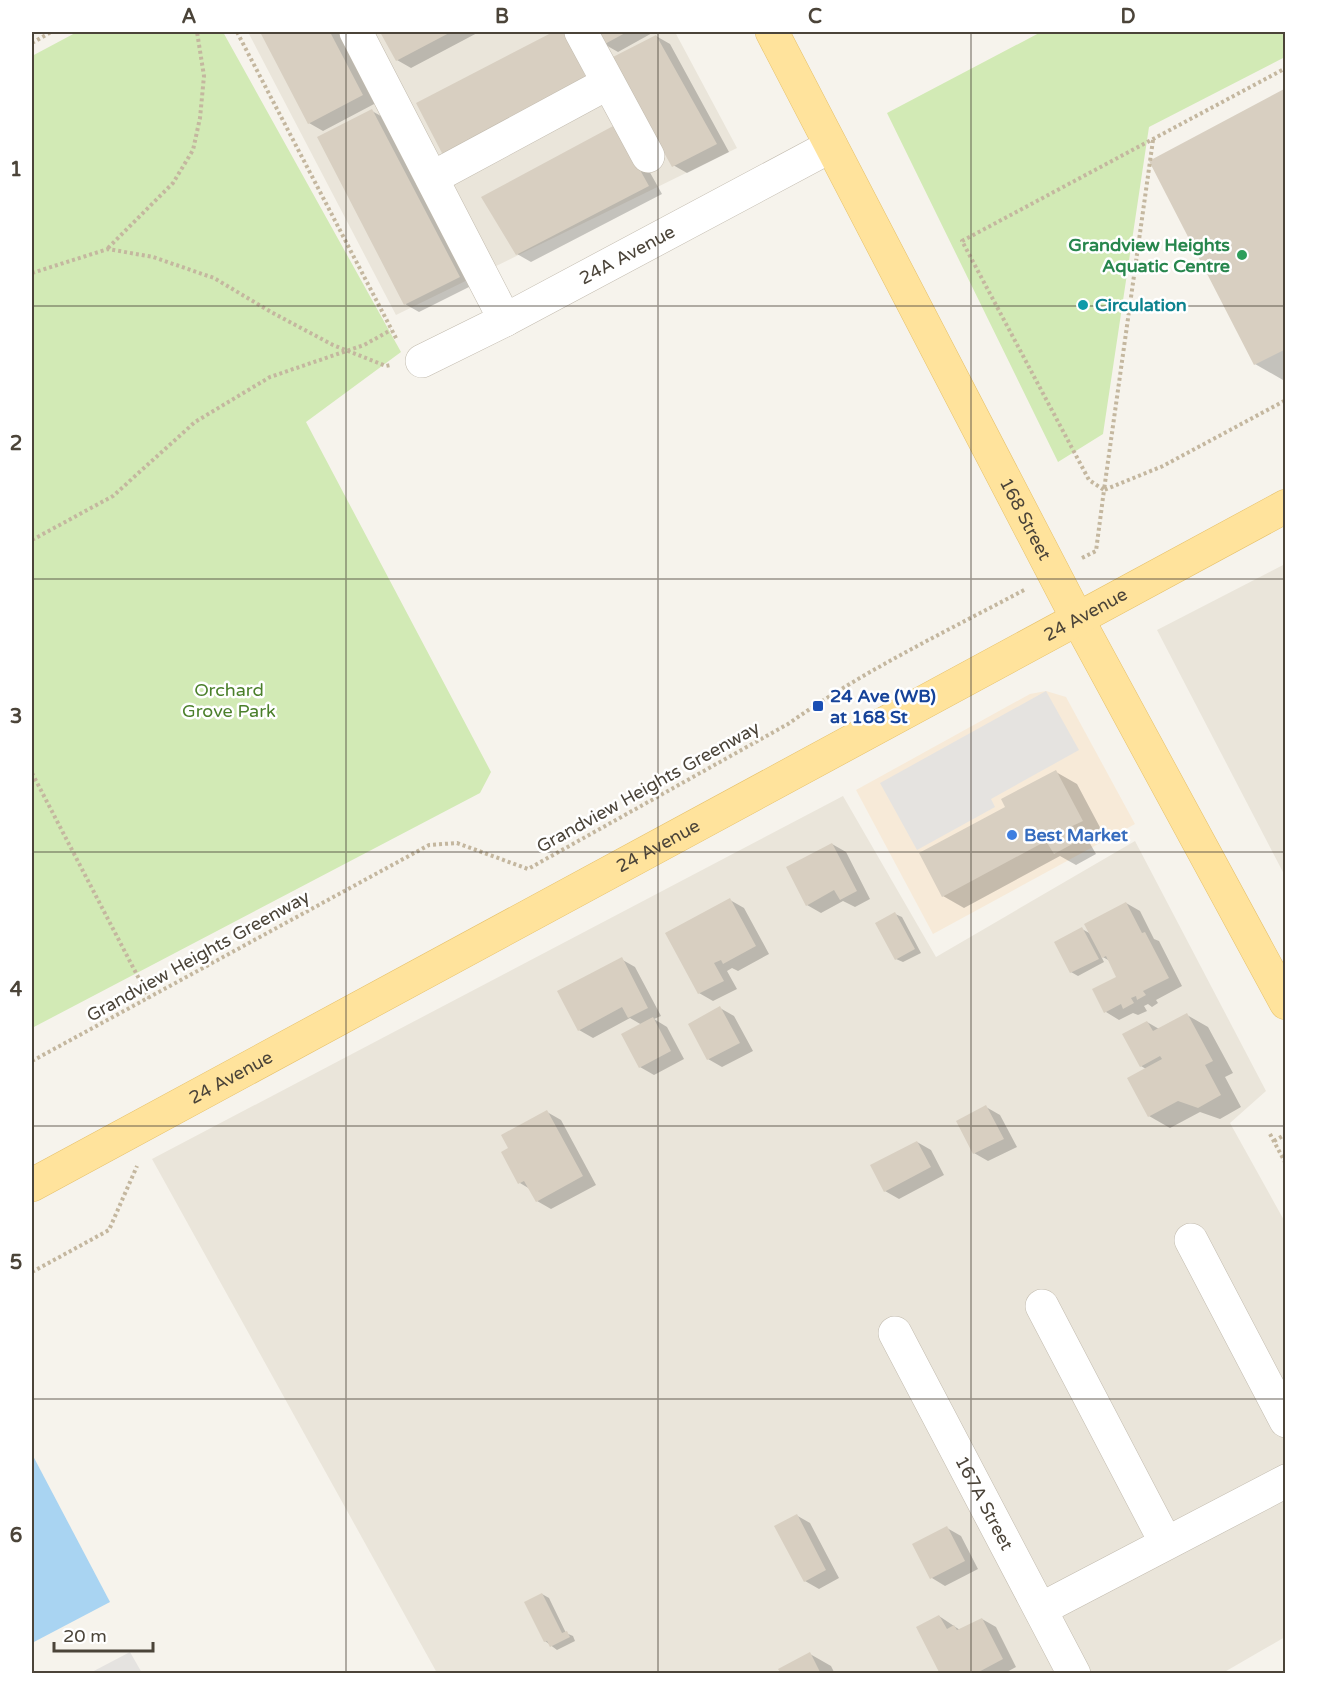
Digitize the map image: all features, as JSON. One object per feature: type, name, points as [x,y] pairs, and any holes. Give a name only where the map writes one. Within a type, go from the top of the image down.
[{"type":"main road","name":"168 Street","points":[[772,32],[1077,618],[1286,1003]]},
{"type":"main road","name":"24 Avenue","points":[[32,1185],[1286,506]]},
{"type":"street","points":[[356,32],[505,320]]},
{"type":"street","points":[[581,32],[648,156]]},
{"type":"street","points":[[432,178],[608,83]]},
{"type":"street","name":"24A Avenue","points":[[422,361],[505,320],[831,146]]},
{"type":"street","points":[[1191,1240],[1286,1421]]},
{"type":"street","points":[[1042,1306],[1166,1543]]},
{"type":"street","name":"167A Street","points":[[895,1333],[1074,1674]]},
{"type":"street","points":[[1041,1609],[1286,1480]]},
{"type":"path","points":[[32,43],[51,32]]},
{"type":"path","points":[[108,249],[173,183],[193,150],[200,117],[204,76],[197,32]]},
{"type":"path","points":[[237,32],[391,330],[404,351],[422,361]]},
{"type":"path","points":[[1104,490],[1089,480],[962,241],[1286,68]]},
{"type":"path","points":[[1096,550],[1153,140]]},
{"type":"path","points":[[32,273],[108,249],[153,257],[214,278],[271,312],[348,351],[386,366],[422,361]]},
{"type":"path","points":[[32,540],[113,496],[195,422],[270,377],[364,345],[391,330]]},
{"type":"path","points":[[1104,490],[1163,466],[1286,400]]},
{"type":"path","name":"Grandview Heights Greenway","points":[[32,1061],[429,845],[457,843],[528,869],[788,724],[826,696],[944,630],[1013,596]]},
{"type":"path","points":[[32,773],[149,998]]},
{"type":"path","points":[[32,1272],[109,1230],[135,1171],[150,1121]]},
{"type":"path","points":[[1270,1134],[1286,1164]]},
{"type":"path","points":[[1274,1141],[1286,1134]]},
{"type":"shaded area","points":[[248,32],[675,32],[737,148],[396,315]]},
{"type":"shaded area","points":[[1285,564],[1285,876],[1157,630]]},
{"type":"shaded area","points":[[1046,691],[1066,697],[1135,824],[933,934],[856,790],[1030,694]]},
{"type":"shaded area","points":[[1046,691],[1079,750],[991,799],[995,807],[917,850],[880,783]]},
{"type":"shaded area","points":[[843,796],[936,957],[1135,841],[1266,1091],[1230,1123],[1285,1222],[1285,1637],[1221,1674],[437,1673],[152,1159]]},
{"type":"shaded area","points":[[130,1652],[142,1673],[90,1673]]},
{"type":"green space","name":"Orchard Grove Park","points":[[77,32],[223,32],[401,352],[306,422],[491,772],[480,793],[32,1028],[32,56]]},
{"type":"green space","points":[[1041,32],[1286,32],[1285,57],[1149,127],[1103,434],[1058,462],[887,113]]},
{"type":"water","points":[[32,1454],[110,1602],[32,1643]]},
{"type":"building","points":[[260,32],[330,32],[363,95],[308,124]]},
{"type":"building","points":[[380,32],[451,32],[396,61]]},
{"type":"building","points":[[553,32],[564,32],[587,79],[443,155],[416,103]]},
{"type":"building","points":[[596,32],[627,32],[603,45]]},
{"type":"building","points":[[656,35],[717,144],[672,167],[611,58]]},
{"type":"building","name":"Grandview Heights Aquatic Centre","points":[[1286,88],[1286,349],[1254,365],[1149,161]]},
{"type":"building","points":[[372,109],[460,277],[404,305],[317,137]]},
{"type":"building","points":[[615,125],[649,186],[516,255],[481,197]]},
{"type":"building","name":"Best Market","points":[[1056,770],[1083,821],[1068,828],[1076,842],[1054,854],[1046,841],[942,897],[919,853],[1005,807],[1001,799]]},
{"type":"building","points":[[832,843],[857,891],[840,900],[834,890],[806,906],[786,867]]},
{"type":"building","points":[[730,898],[756,946],[723,964],[721,960],[714,963],[724,981],[698,994],[665,933]]},
{"type":"building","points":[[1126,902],[1169,978],[1143,991],[1146,995],[1137,1000],[1136,996],[1131,998],[1134,1003],[1123,1009],[1121,1004],[1104,1013],[1092,989],[1116,977],[1106,956],[1102,958],[1084,924]]},
{"type":"building","points":[[895,912],[915,949],[895,960],[875,923]]},
{"type":"building","points":[[1082,927],[1099,959],[1070,973],[1054,942]]},
{"type":"building","points":[[622,957],[648,1008],[628,1018],[622,1007],[578,1031],[557,991]]},
{"type":"building","points":[[720,1006],[740,1043],[707,1060],[688,1024]]},
{"type":"building","points":[[1187,1013],[1213,1061],[1205,1065],[1221,1095],[1198,1108],[1178,1101],[1148,1117],[1127,1078],[1162,1059],[1160,1056],[1140,1067],[1122,1034],[1147,1021],[1153,1031]]},
{"type":"building","points":[[653,1017],[671,1051],[639,1068],[621,1034]]},
{"type":"building","points":[[986,1105],[1004,1139],[973,1154],[956,1121]]},
{"type":"building","points":[[547,1110],[583,1176],[536,1202],[524,1181],[518,1184],[501,1152],[508,1148],[501,1135]]},
{"type":"building","points":[[917,1141],[931,1167],[884,1192],[870,1165]]},
{"type":"building","points":[[797,1514],[826,1570],[804,1582],[774,1526]]},
{"type":"building","points":[[947,1526],[965,1561],[930,1579],[912,1544]]},
{"type":"building","points":[[542,1593],[562,1633],[567,1631],[570,1637],[550,1647],[547,1641],[544,1642],[524,1602]]},
{"type":"building","points":[[939,1615],[947,1629],[954,1625],[957,1630],[982,1618],[1003,1659],[975,1674],[940,1674],[916,1627]]},
{"type":"building","points":[[810,1652],[821,1674],[781,1674],[778,1669]]},
{"type":"place","name":"Grandview Heights Aquatic Centre","points":[[1242,255]]},
{"type":"place","name":"Circulation","points":[[1083,305]]},
{"type":"place","name":"24 Ave (WB) at 168 St","points":[[818,706]]},
{"type":"place","name":"Best Market","points":[[1012,835]]}]
